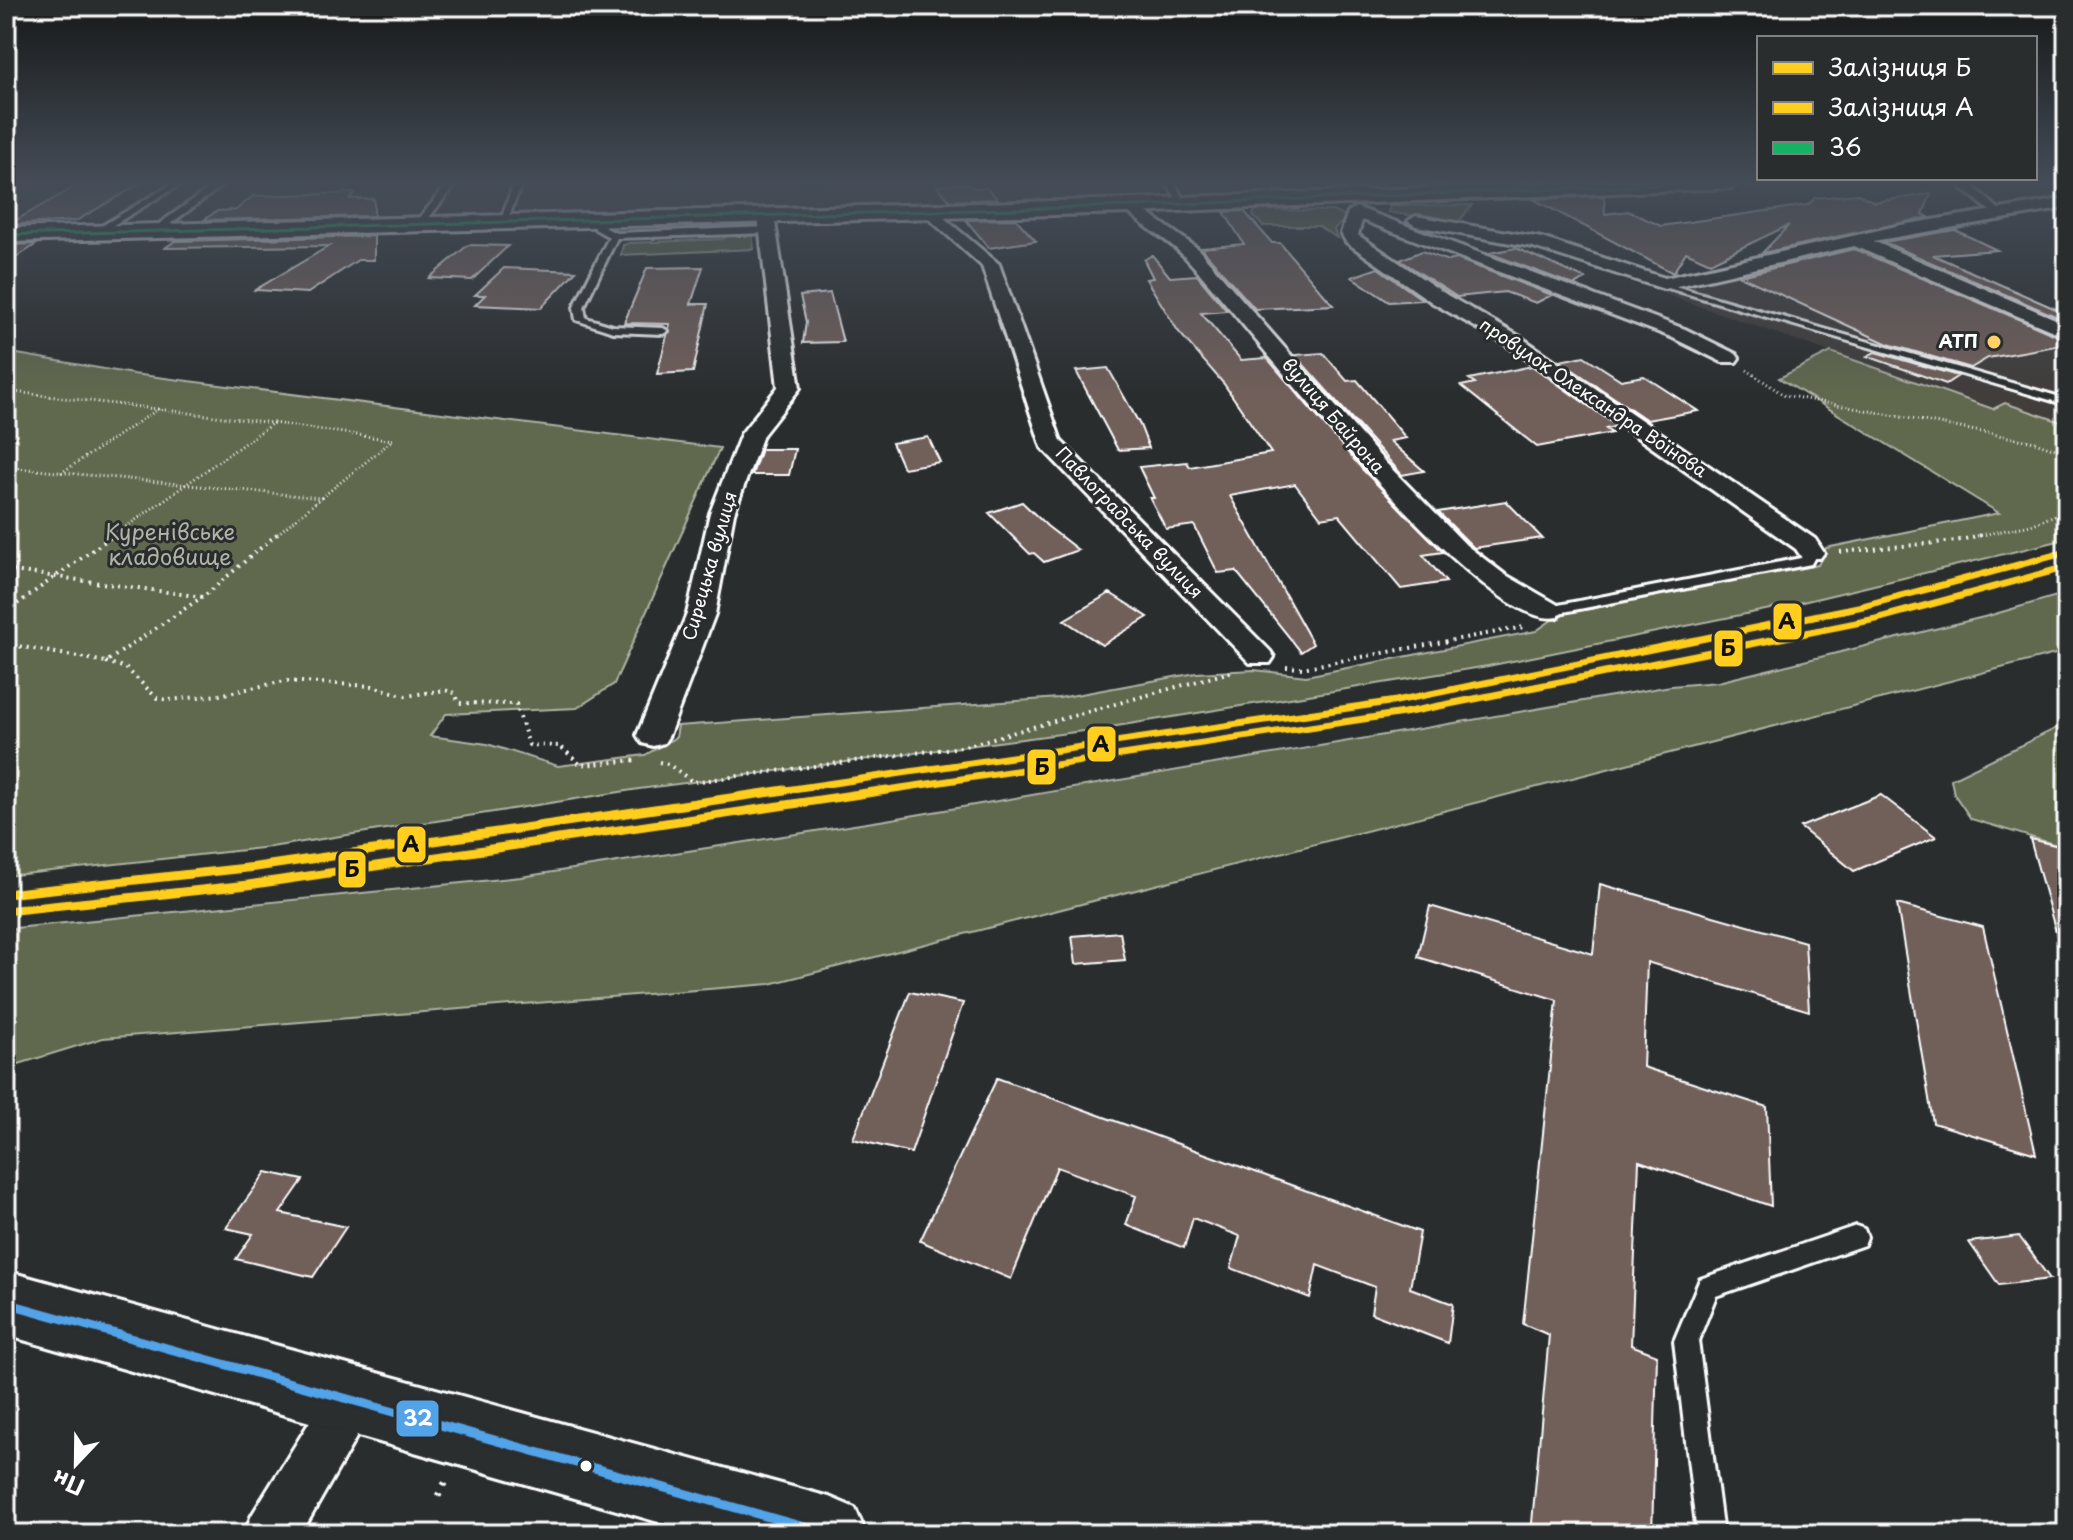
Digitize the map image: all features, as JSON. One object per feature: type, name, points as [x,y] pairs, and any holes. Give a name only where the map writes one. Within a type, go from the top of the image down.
[{"type":"main road","points":[[6,1303],[829,1534]]},
{"type":"street","name":"Сирецька вулиця","points":[[653,735],[701,614],[722,513],[752,434],[789,388],[771,254]]},
{"type":"street","name":"Павлоградська вулиця","points":[[979,254],[990,264],[1050,443],[1269,662]]},
{"type":"street","name":"вулиця Байрона","points":[[1193,254],[1375,465],[1457,550],[1495,580],[1548,611]]},
{"type":"street","name":"провулок Олександра Воїнова","points":[[1375,254],[1440,299],[1546,363],[1806,544],[1811,553]]},
{"type":"street","points":[[1463,254],[1678,333],[1729,358]]},
{"type":"street","points":[[1572,254],[1664,284],[1795,254]]},
{"type":"street","points":[[1887,254],[2067,331]]},
{"type":"street","points":[[271,1534],[353,1399]]},
{"type":"lane","points":[[597,254],[579,307],[581,320],[613,329],[663,331]]},
{"type":"lane","points":[[1664,284],[2067,402]]},
{"type":"lane","points":[[1548,611],[1806,561],[1811,553]]},
{"type":"lane","points":[[1710,1534],[1686,1341],[1708,1287],[1856,1237]]},
{"type":"path","points":[[1729,358],[1784,395],[2035,442],[2067,453]]},
{"type":"path","points":[[6,391],[161,408],[393,440],[203,597],[106,662]]},
{"type":"path","points":[[61,473],[161,408]]},
{"type":"path","points":[[6,612],[273,423]]},
{"type":"path","points":[[6,467],[321,498]]},
{"type":"path","points":[[1811,553],[1956,541],[2031,525],[2067,510]]},
{"type":"path","points":[[6,570],[203,597]]},
{"type":"path","points":[[6,644],[126,668],[157,698],[169,700],[300,681],[326,686],[372,686],[406,696],[445,690],[455,693],[459,703],[516,704],[529,745],[559,746],[587,767],[639,760],[668,764],[693,782],[961,747],[1146,698],[1227,671],[1269,662],[1302,668],[1522,628],[1548,611]]},
{"type":"shaded area","points":[[1807,254],[1864,254],[2067,335],[2067,424],[2005,403],[1993,409],[1647,288]]},
{"type":"green space","name":"Куренівське кладовище","points":[[6,352],[133,374],[720,448],[614,684],[577,708],[446,714],[430,736],[487,744],[558,766],[645,755],[676,737],[678,726],[1059,698],[1196,673],[1254,670],[1306,676],[1536,631],[1559,615],[1818,565],[1826,548],[1999,513],[1779,378],[1831,352],[1993,409],[2005,403],[2067,424],[2067,539],[1790,605],[1488,666],[1098,729],[639,789],[271,847],[6,876]]},
{"type":"green space","points":[[2067,593],[2067,651],[770,984],[103,1038],[6,1068],[6,929],[521,877],[886,820],[1671,686],[1718,682],[1988,616]]},
{"type":"green space","points":[[2067,723],[2067,848],[1971,819],[1954,794],[1951,779]]},
{"type":"building","points":[[6,254],[22,254],[6,264]]},
{"type":"building","points":[[316,254],[374,254],[374,260],[358,260],[308,293],[255,290]]},
{"type":"building","points":[[458,254],[500,254],[472,280],[429,278]]},
{"type":"building","points":[[1206,254],[1289,254],[1333,305],[1255,309]]},
{"type":"building","points":[[1415,254],[1429,254],[1448,261],[1457,259],[1552,295],[1536,303],[1505,292],[1457,297],[1400,260]]},
{"type":"building","points":[[1491,254],[1529,254],[1586,279],[1574,285]]},
{"type":"building","points":[[1637,254],[1685,254],[1673,273]]},
{"type":"building","points":[[1690,254],[1729,254],[1710,263]]},
{"type":"building","points":[[1833,254],[1865,254],[2067,340],[2067,344],[1988,358],[1971,368],[1888,344],[1740,276]]},
{"type":"building","points":[[1911,254],[1948,254],[1933,255],[2067,314],[2067,321]]},
{"type":"building","points":[[1152,255],[1170,277],[1197,275],[1227,311],[1201,313],[1241,360],[1267,358],[1363,470],[1443,552],[1423,555],[1446,582],[1401,589],[1339,515],[1321,518],[1295,484],[1230,496],[1313,644],[1301,652],[1236,571],[1218,573],[1194,525],[1166,529],[1139,467],[1187,462],[1190,467],[1271,453],[1224,384],[1178,331],[1146,279],[1153,278],[1144,260]]},
{"type":"building","points":[[703,267],[691,304],[708,304],[693,372],[657,374],[670,324],[624,323],[647,268]]},
{"type":"building","points":[[504,268],[576,271],[541,308],[475,305],[485,295],[475,295]]},
{"type":"building","points":[[1378,268],[1423,300],[1389,302],[1352,277]]},
{"type":"building","points":[[830,293],[843,342],[803,343],[806,322],[800,296]]},
{"type":"building","points":[[1875,352],[1958,376],[1946,384],[1867,356]]},
{"type":"building","points":[[1323,353],[1347,381],[1357,380],[1406,438],[1390,441],[1424,471],[1402,475],[1295,355]]},
{"type":"building","points":[[1584,356],[1621,380],[1644,376],[1698,411],[1647,420],[1560,361]]},
{"type":"building","points":[[1532,366],[1617,426],[1606,429],[1612,433],[1537,447],[1461,386],[1475,383],[1469,379]]},
{"type":"building","points":[[1108,368],[1140,425],[1149,448],[1118,450],[1076,371]]},
{"type":"building","points":[[928,437],[940,462],[903,468],[892,443]]},
{"type":"building","points":[[761,449],[795,449],[789,475],[752,475]]},
{"type":"building","points":[[1506,501],[1542,538],[1474,548],[1438,512]]},
{"type":"building","points":[[1022,502],[1078,550],[1044,562],[1034,553],[1030,554],[989,513]]},
{"type":"building","points":[[1110,593],[1148,617],[1102,645],[1064,620]]},
{"type":"building","points":[[1881,795],[1936,837],[1854,871],[1800,827]]},
{"type":"building","points":[[2030,839],[2067,848],[2067,942],[2059,943]]},
{"type":"building","points":[[1600,884],[1805,942],[1809,1011],[1647,962],[1643,1067],[1767,1107],[1771,1206],[1639,1161],[1631,1345],[1657,1355],[1652,1534],[1531,1534],[1549,1335],[1523,1324],[1557,1000],[1418,957],[1430,906],[1593,954]]},
{"type":"building","points":[[1897,904],[1983,927],[2036,1154],[1933,1123]]},
{"type":"building","points":[[1120,932],[1125,960],[1076,964],[1072,936]]},
{"type":"building","points":[[910,992],[963,1003],[911,1153],[853,1139]]},
{"type":"building","points":[[997,1078],[1420,1232],[1410,1288],[1453,1304],[1448,1343],[1371,1313],[1375,1287],[1317,1265],[1310,1298],[1231,1268],[1240,1236],[1193,1218],[1184,1248],[1126,1225],[1136,1196],[1057,1167],[1011,1279],[920,1241]]},
{"type":"building","points":[[266,1172],[303,1180],[280,1213],[346,1227],[313,1277],[236,1259],[253,1234],[226,1228]]},
{"type":"building","points":[[2019,1236],[2050,1279],[1999,1285],[1969,1242]]},
{"type":"rail line","name":"A","points":[[6,894],[256,867],[1396,701],[1863,606],[2067,552]]},
{"type":"rail line","name":"Б","points":[[6,911],[248,885],[1404,713],[1876,619],[2067,567]]},
{"type":"transit line","name":"32","points":[[6,1303],[829,1534]]},
{"type":"place","name":"АТП","points":[[1994,342]]}]
